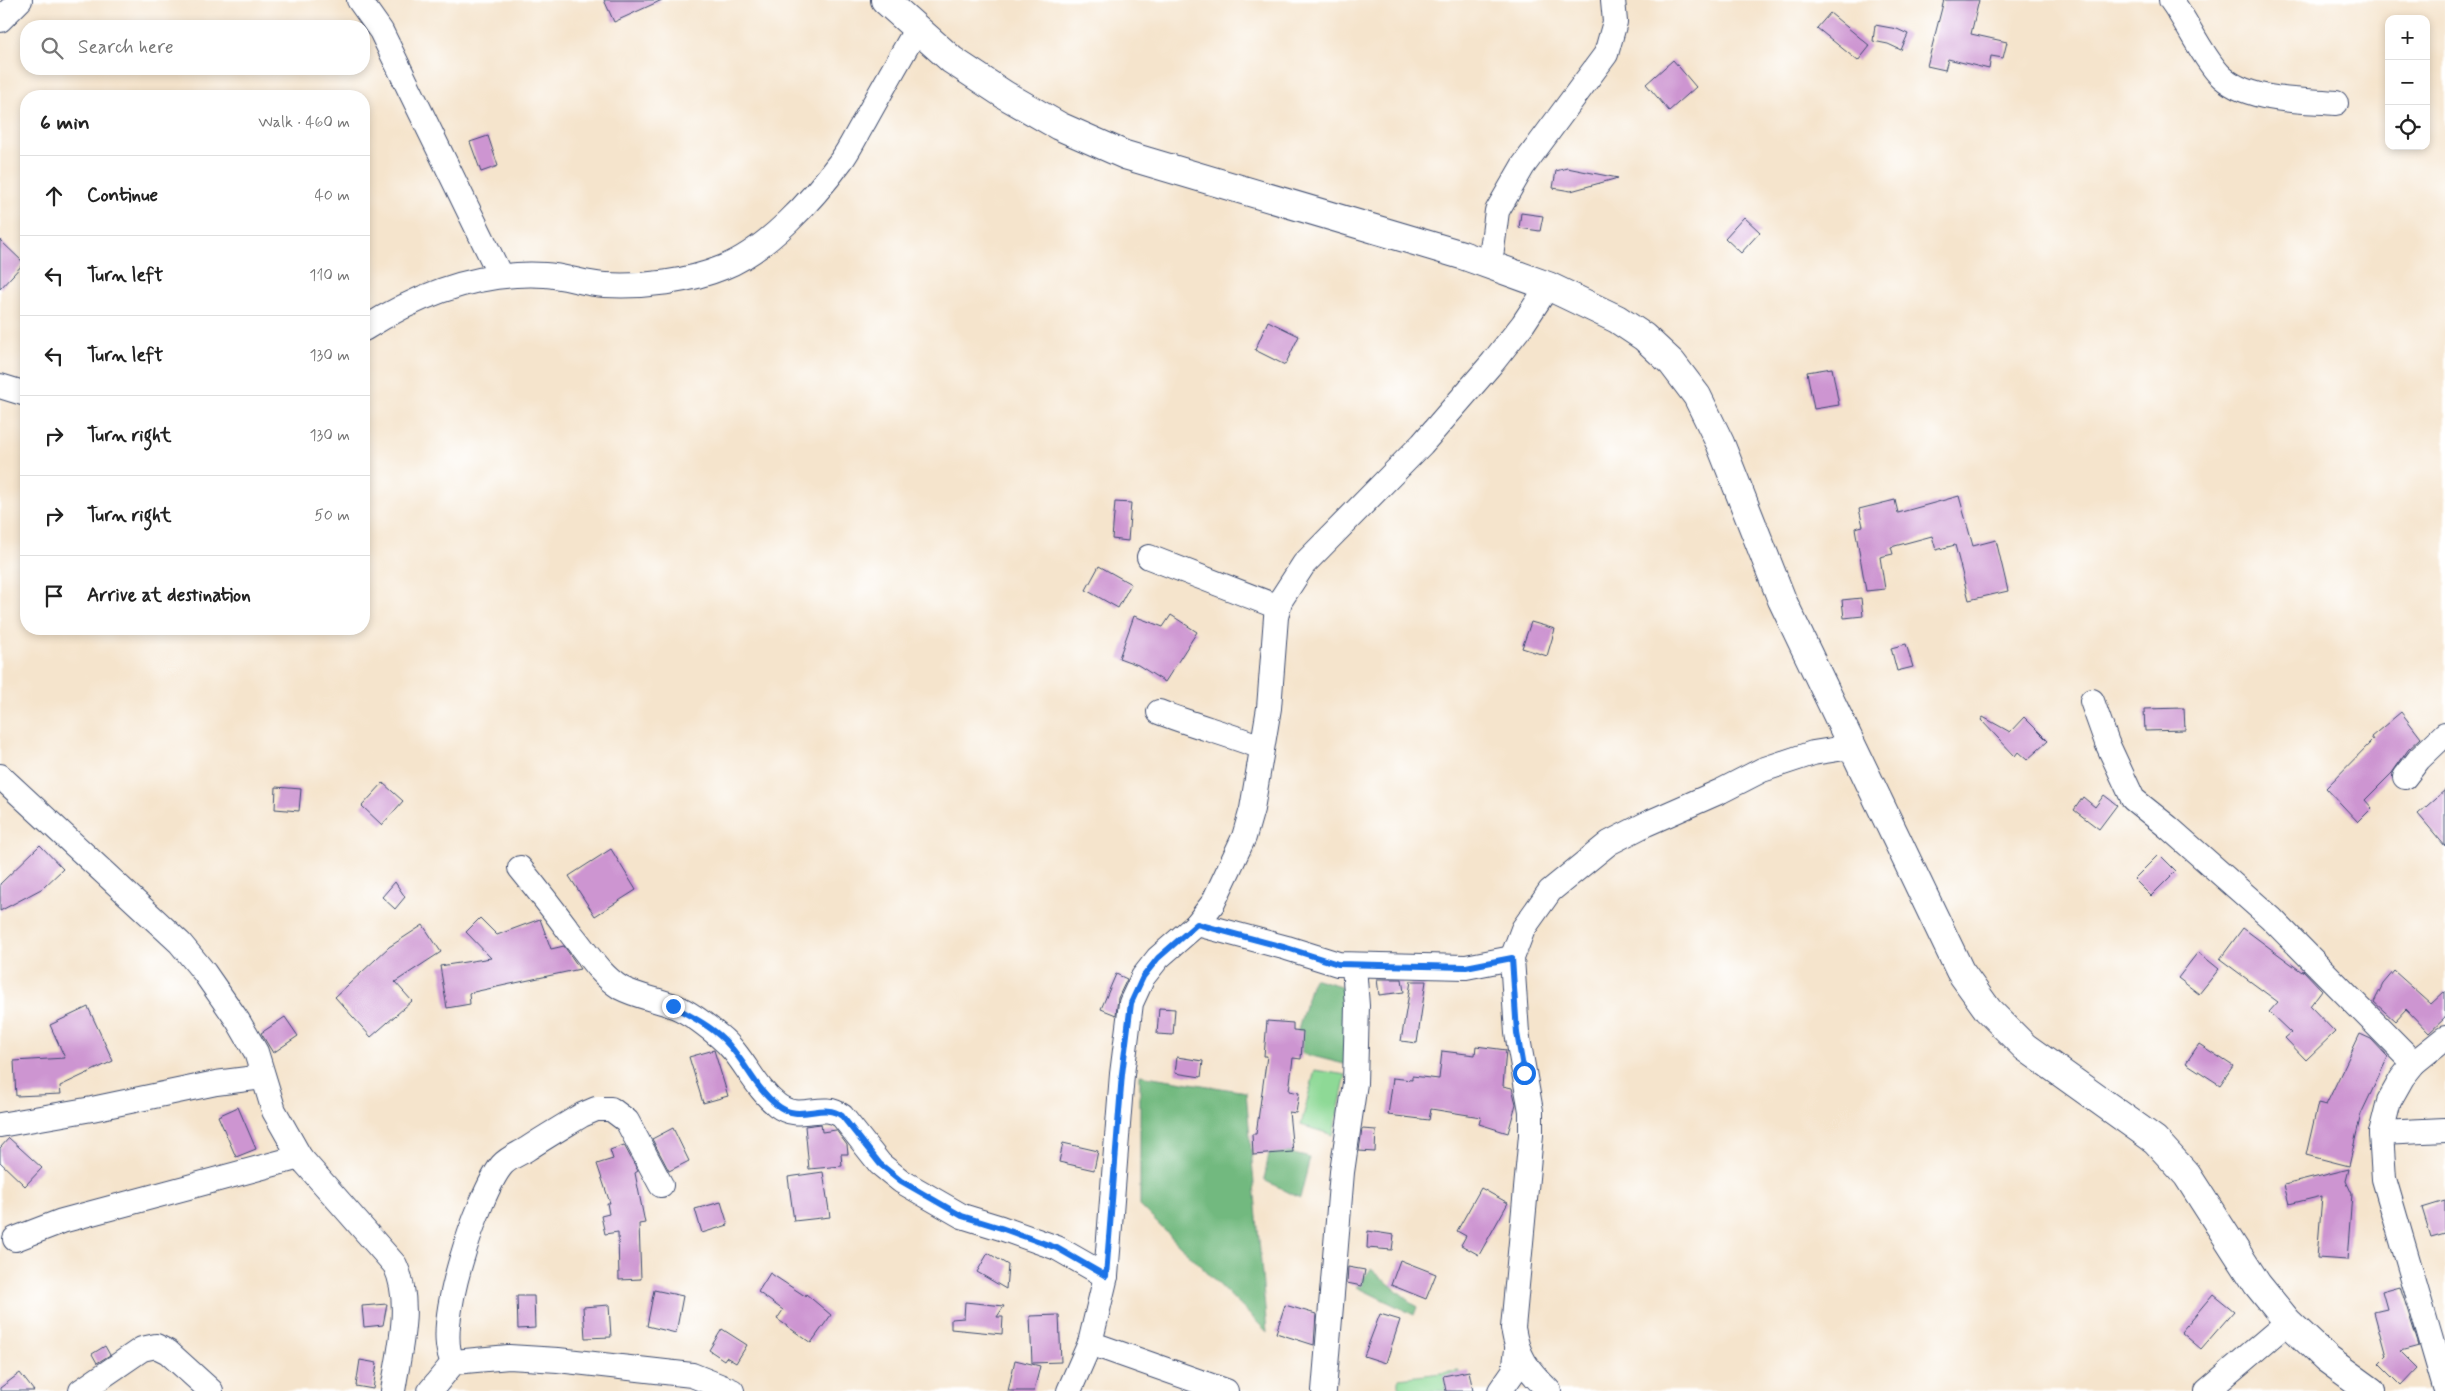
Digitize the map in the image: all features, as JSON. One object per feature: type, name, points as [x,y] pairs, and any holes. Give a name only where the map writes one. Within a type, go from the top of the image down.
[{"type":"street","points":[[0,20],[20,0]]},
{"type":"street","points":[[359,0],[382,31],[500,275]]},
{"type":"street","points":[[885,0],[916,30],[952,60],[1005,95],[1059,126],[1125,154],[1490,265],[1548,286],[1617,319],[1644,337],[1672,363],[1697,396],[1720,443],[1782,600],[1960,971],[1988,1010],[2025,1047],[2155,1140],[2187,1175],[2257,1284],[2288,1322],[2327,1359],[2371,1391]]},
{"type":"street","points":[[1490,265],[1497,211],[1523,166],[1606,54],[1615,22],[1613,0]]},
{"type":"street","points":[[2171,0],[2220,75],[2237,86],[2262,96],[2336,103]]},
{"type":"street","points":[[370,325],[394,310],[421,297],[450,287],[500,275],[546,275],[604,285],[650,284],[697,275],[725,266],[752,251],[804,204],[842,160],[916,30]]},
{"type":"street","points":[[1069,1391],[1090,1343],[1106,1276],[1122,1074],[1131,1003],[1143,977],[1158,958],[1197,924],[1213,902],[1244,837],[1252,809],[1261,746],[1269,708],[1278,607],[1295,575],[1304,564],[1422,444],[1523,324],[1548,286]]},
{"type":"street","points":[[0,386],[20,392]]},
{"type":"street","points":[[1149,557],[1278,607]]},
{"type":"street","points":[[2092,701],[2107,744],[2133,799],[2168,827],[2271,918],[2414,1063]]},
{"type":"street","points":[[1159,712],[1206,730],[1228,734],[1261,746]]},
{"type":"street","points":[[2405,776],[2419,759],[2445,734]]},
{"type":"street","points":[[1500,1391],[1514,1371],[1517,1350],[1513,1328],[1516,1283],[1530,1169],[1531,1119],[1517,1033],[1512,958],[1523,929],[1550,891],[1609,843],[1762,770],[1813,753],[1851,747]]},
{"type":"street","points":[[0,776],[180,943],[238,1021],[256,1052],[274,1112],[300,1157],[395,1265],[401,1278],[403,1316],[393,1391]]},
{"type":"street","points":[[520,868],[595,964],[607,976],[620,987],[673,1006],[718,1035],[729,1044],[757,1086],[777,1106],[788,1112],[800,1114],[826,1110],[836,1111],[880,1164],[901,1181],[962,1216],[1057,1248],[1106,1276]]},
{"type":"street","points":[[1197,924],[1338,964],[1354,966],[1466,967],[1512,958]]},
{"type":"street","points":[[1324,1391],[1342,1172],[1355,1084],[1357,1006],[1354,966]]},
{"type":"street","points":[[2445,1038],[2414,1063],[2389,1101],[2381,1133],[2384,1179],[2445,1388]]},
{"type":"street","points":[[0,1124],[83,1111],[216,1083],[264,1077]]},
{"type":"street","points":[[454,1362],[449,1356],[446,1332],[454,1285],[483,1195],[503,1163],[582,1115],[596,1109],[611,1109],[627,1121],[661,1185]]},
{"type":"street","points":[[2381,1133],[2445,1130]]},
{"type":"street","points":[[15,1239],[62,1221],[300,1157]]},
{"type":"street","points":[[2207,1391],[2288,1322]]},
{"type":"street","points":[[1090,1343],[1226,1391]]},
{"type":"street","points":[[81,1391],[142,1349],[156,1346],[168,1352],[211,1391]]},
{"type":"street","points":[[1517,1350],[1526,1366],[1549,1391]]},
{"type":"street","points":[[430,1391],[454,1362],[509,1357],[558,1360],[692,1375],[732,1391]]},
{"type":"green space","points":[[1313,978],[1351,989],[1356,1067],[1292,1051]]},
{"type":"green space","points":[[1315,1070],[1346,1075],[1333,1135],[1301,1125]]},
{"type":"green space","points":[[1140,1075],[1246,1092],[1267,1332],[1140,1206]]},
{"type":"green space","points":[[1270,1148],[1310,1158],[1300,1198],[1264,1180]]},
{"type":"green space","points":[[1371,1269],[1417,1307],[1414,1315],[1357,1287]]},
{"type":"green space","points":[[1459,1371],[1448,1391],[1399,1391],[1399,1378]]},
{"type":"building","points":[[604,0],[662,0],[614,22]]},
{"type":"building","points":[[1944,0],[1979,0],[1971,34],[2007,42],[2003,58],[1991,56],[1989,69],[1948,59],[1945,70],[1927,66]]},
{"type":"building","points":[[1830,13],[1870,46],[1858,61],[1817,28]]},
{"type":"building","points":[[1875,25],[1897,29],[1908,34],[1901,50],[1888,44],[1873,41]]},
{"type":"building","points":[[1673,60],[1696,87],[1669,111],[1646,84]]},
{"type":"building","points":[[488,136],[498,166],[481,172],[470,142]]},
{"type":"building","points":[[1567,168],[1618,178],[1571,191],[1553,188],[1556,171]]},
{"type":"building","points":[[1521,213],[1543,216],[1540,231],[1519,228]]},
{"type":"building","points":[[1744,217],[1760,232],[1741,253],[1725,238]]},
{"type":"building","points":[[0,240],[20,259],[20,267],[0,289]]},
{"type":"building","points":[[1268,321],[1299,336],[1285,365],[1255,350]]},
{"type":"building","points":[[1832,368],[1839,405],[1814,409],[1807,372]]},
{"type":"building","points":[[1959,496],[1973,546],[1996,540],[2008,591],[1969,600],[1955,545],[1936,550],[1932,536],[1891,547],[1893,554],[1880,557],[1885,589],[1866,591],[1855,528],[1863,526],[1859,509],[1895,500],[1898,513]]},
{"type":"building","points":[[1115,502],[1131,503],[1128,541],[1112,539]]},
{"type":"building","points":[[1099,566],[1131,584],[1118,608],[1086,590]]},
{"type":"building","points":[[1861,598],[1863,616],[1844,618],[1842,600]]},
{"type":"building","points":[[1171,615],[1197,632],[1165,682],[1138,665],[1119,658],[1134,616],[1163,627]]},
{"type":"building","points":[[1531,622],[1555,629],[1547,656],[1522,648]]},
{"type":"building","points":[[1906,644],[1913,667],[1897,671],[1891,648]]},
{"type":"building","points":[[2184,708],[2185,730],[2145,731],[2144,709]]},
{"type":"building","points":[[2401,712],[2421,738],[2408,750],[2392,773],[2365,800],[2372,808],[2358,822],[2326,788],[2373,740],[2371,737]]},
{"type":"building","points":[[1983,717],[2010,732],[2024,717],[2048,741],[2027,760],[2018,752],[2015,756],[1981,720]]},
{"type":"building","points":[[383,783],[403,801],[382,825],[362,806]]},
{"type":"building","points":[[276,787],[301,789],[299,811],[275,809]]},
{"type":"building","points":[[2445,790],[2445,846],[2418,814]]},
{"type":"building","points":[[2104,795],[2117,805],[2099,829],[2074,810],[2083,797],[2095,807]]},
{"type":"building","points":[[40,845],[63,869],[43,888],[0,911],[0,884]]},
{"type":"building","points":[[611,849],[636,890],[595,916],[569,876]]},
{"type":"building","points":[[2159,854],[2176,871],[2151,896],[2134,879]]},
{"type":"building","points":[[395,882],[405,897],[395,909],[382,897]]},
{"type":"building","points":[[480,918],[497,935],[540,919],[551,949],[564,946],[580,969],[469,993],[470,1004],[447,1008],[440,966],[491,958],[466,932]]},
{"type":"building","points":[[423,925],[441,952],[395,982],[412,1001],[371,1037],[335,997],[389,947]]},
{"type":"building","points":[[2243,928],[2302,972],[2303,970],[2322,990],[2310,1006],[2335,1032],[2306,1060],[2285,1038],[2291,1033],[2269,1012],[2278,1002],[2220,959]]},
{"type":"building","points":[[2198,952],[2219,969],[2199,994],[2178,978]]},
{"type":"building","points":[[2394,971],[2431,1004],[2445,991],[2445,1018],[2429,1033],[2406,1009],[2395,1021],[2374,1002],[2383,984]]},
{"type":"building","points":[[1116,974],[1127,979],[1118,998],[1116,1015],[1101,1009]]},
{"type":"building","points":[[1377,979],[1402,979],[1404,992],[1379,995]]},
{"type":"building","points":[[1411,981],[1426,981],[1417,1043],[1401,1041]]},
{"type":"building","points":[[88,1007],[113,1061],[60,1086],[61,1094],[16,1096],[14,1061],[65,1058],[50,1025]]},
{"type":"building","points":[[1159,1008],[1175,1009],[1173,1035],[1157,1034]]},
{"type":"building","points":[[285,1017],[298,1036],[273,1053],[261,1033]]},
{"type":"building","points":[[1267,1021],[1293,1023],[1293,1030],[1303,1031],[1301,1059],[1293,1058],[1289,1091],[1299,1093],[1296,1113],[1289,1112],[1293,1152],[1253,1155],[1252,1134],[1256,1134],[1267,1056],[1264,1056]]},
{"type":"building","points":[[2360,1034],[2371,1039],[2388,1057],[2361,1114],[2349,1166],[2306,1155],[2318,1103],[2326,1105]]},
{"type":"building","points":[[2199,1044],[2233,1066],[2220,1085],[2186,1063]]},
{"type":"building","points":[[1476,1046],[1506,1050],[1503,1086],[1512,1088],[1516,1104],[1508,1133],[1479,1124],[1481,1117],[1431,1109],[1429,1120],[1388,1115],[1393,1078],[1412,1080],[1412,1076],[1439,1079],[1442,1051],[1475,1055]]},
{"type":"building","points":[[714,1050],[728,1096],[703,1103],[689,1057]]},
{"type":"building","points":[[1177,1057],[1203,1061],[1201,1077],[1175,1073]]},
{"type":"building","points":[[238,1107],[256,1149],[236,1157],[218,1116]]},
{"type":"building","points":[[821,1124],[822,1132],[836,1130],[847,1145],[848,1154],[841,1154],[842,1166],[809,1169],[805,1126]]},
{"type":"building","points":[[673,1128],[689,1161],[669,1171],[652,1139]]},
{"type":"building","points":[[1362,1129],[1376,1130],[1375,1152],[1359,1151]]},
{"type":"building","points":[[9,1138],[42,1168],[25,1186],[0,1162],[0,1148]]},
{"type":"building","points":[[1063,1143],[1098,1151],[1094,1170],[1059,1162]]},
{"type":"building","points":[[624,1145],[638,1171],[635,1173],[645,1223],[639,1224],[641,1279],[619,1280],[618,1232],[605,1234],[601,1216],[609,1214],[607,1203],[610,1203],[597,1164],[613,1159],[610,1150]]},
{"type":"building","points":[[2349,1169],[2346,1181],[2352,1194],[2347,1260],[2317,1258],[2322,1196],[2289,1204],[2284,1185]]},
{"type":"building","points":[[823,1172],[830,1217],[794,1221],[788,1177]]},
{"type":"building","points":[[1481,1188],[1508,1203],[1479,1255],[1461,1245],[1466,1236],[1457,1231]]},
{"type":"building","points":[[2445,1201],[2445,1233],[2431,1237],[2422,1208]]},
{"type":"building","points":[[721,1202],[728,1225],[702,1233],[695,1209]]},
{"type":"building","points":[[1368,1231],[1394,1235],[1392,1250],[1367,1248]]},
{"type":"building","points":[[988,1253],[1008,1265],[1006,1289],[977,1272]]},
{"type":"building","points":[[1400,1260],[1436,1274],[1426,1299],[1391,1285]]},
{"type":"building","points":[[1348,1267],[1365,1270],[1362,1286],[1347,1283]]},
{"type":"building","points":[[770,1273],[805,1296],[806,1294],[831,1315],[811,1343],[777,1319],[783,1310],[758,1292]]},
{"type":"building","points":[[2400,1286],[2419,1346],[2400,1351],[2417,1368],[2401,1385],[2379,1363],[2386,1356],[2374,1312],[2387,1309],[2382,1291]]},
{"type":"building","points":[[654,1290],[683,1296],[676,1333],[647,1326]]},
{"type":"building","points":[[2213,1294],[2234,1311],[2201,1349],[2181,1332]]},
{"type":"building","points":[[517,1296],[534,1296],[535,1328],[518,1329]]},
{"type":"building","points":[[965,1302],[1004,1306],[997,1317],[1003,1317],[1002,1334],[951,1329],[951,1319],[964,1318]]},
{"type":"building","points":[[387,1304],[383,1325],[364,1327],[362,1306]]},
{"type":"building","points":[[609,1305],[611,1337],[585,1338],[583,1307]]},
{"type":"building","points":[[1285,1305],[1316,1314],[1314,1345],[1276,1333]]},
{"type":"building","points":[[1380,1314],[1400,1320],[1386,1363],[1364,1356]]},
{"type":"building","points":[[1059,1315],[1061,1362],[1032,1363],[1030,1316]]},
{"type":"building","points":[[722,1329],[747,1345],[736,1363],[726,1357],[724,1360],[709,1350]]},
{"type":"building","points":[[105,1346],[110,1355],[97,1363],[92,1354]]},
{"type":"building","points":[[360,1360],[377,1363],[373,1389],[356,1386]]},
{"type":"building","points":[[1015,1360],[1040,1366],[1034,1391],[1008,1391]]},
{"type":"building","points":[[1469,1371],[1473,1391],[1446,1391],[1443,1376]]},
{"type":"building","points":[[20,1373],[34,1391],[0,1391],[0,1388]]},
{"type":"route","points":[[673,1006],[729,1044],[757,1086],[777,1106],[788,1112],[800,1114],[826,1110],[836,1111],[880,1164],[901,1181],[962,1216],[1057,1248],[1106,1276],[1126,1029],[1131,1003],[1143,977],[1158,958],[1197,924],[1247,936],[1338,964],[1354,966],[1466,967],[1512,958],[1512,989],[1524,1073]]}]
